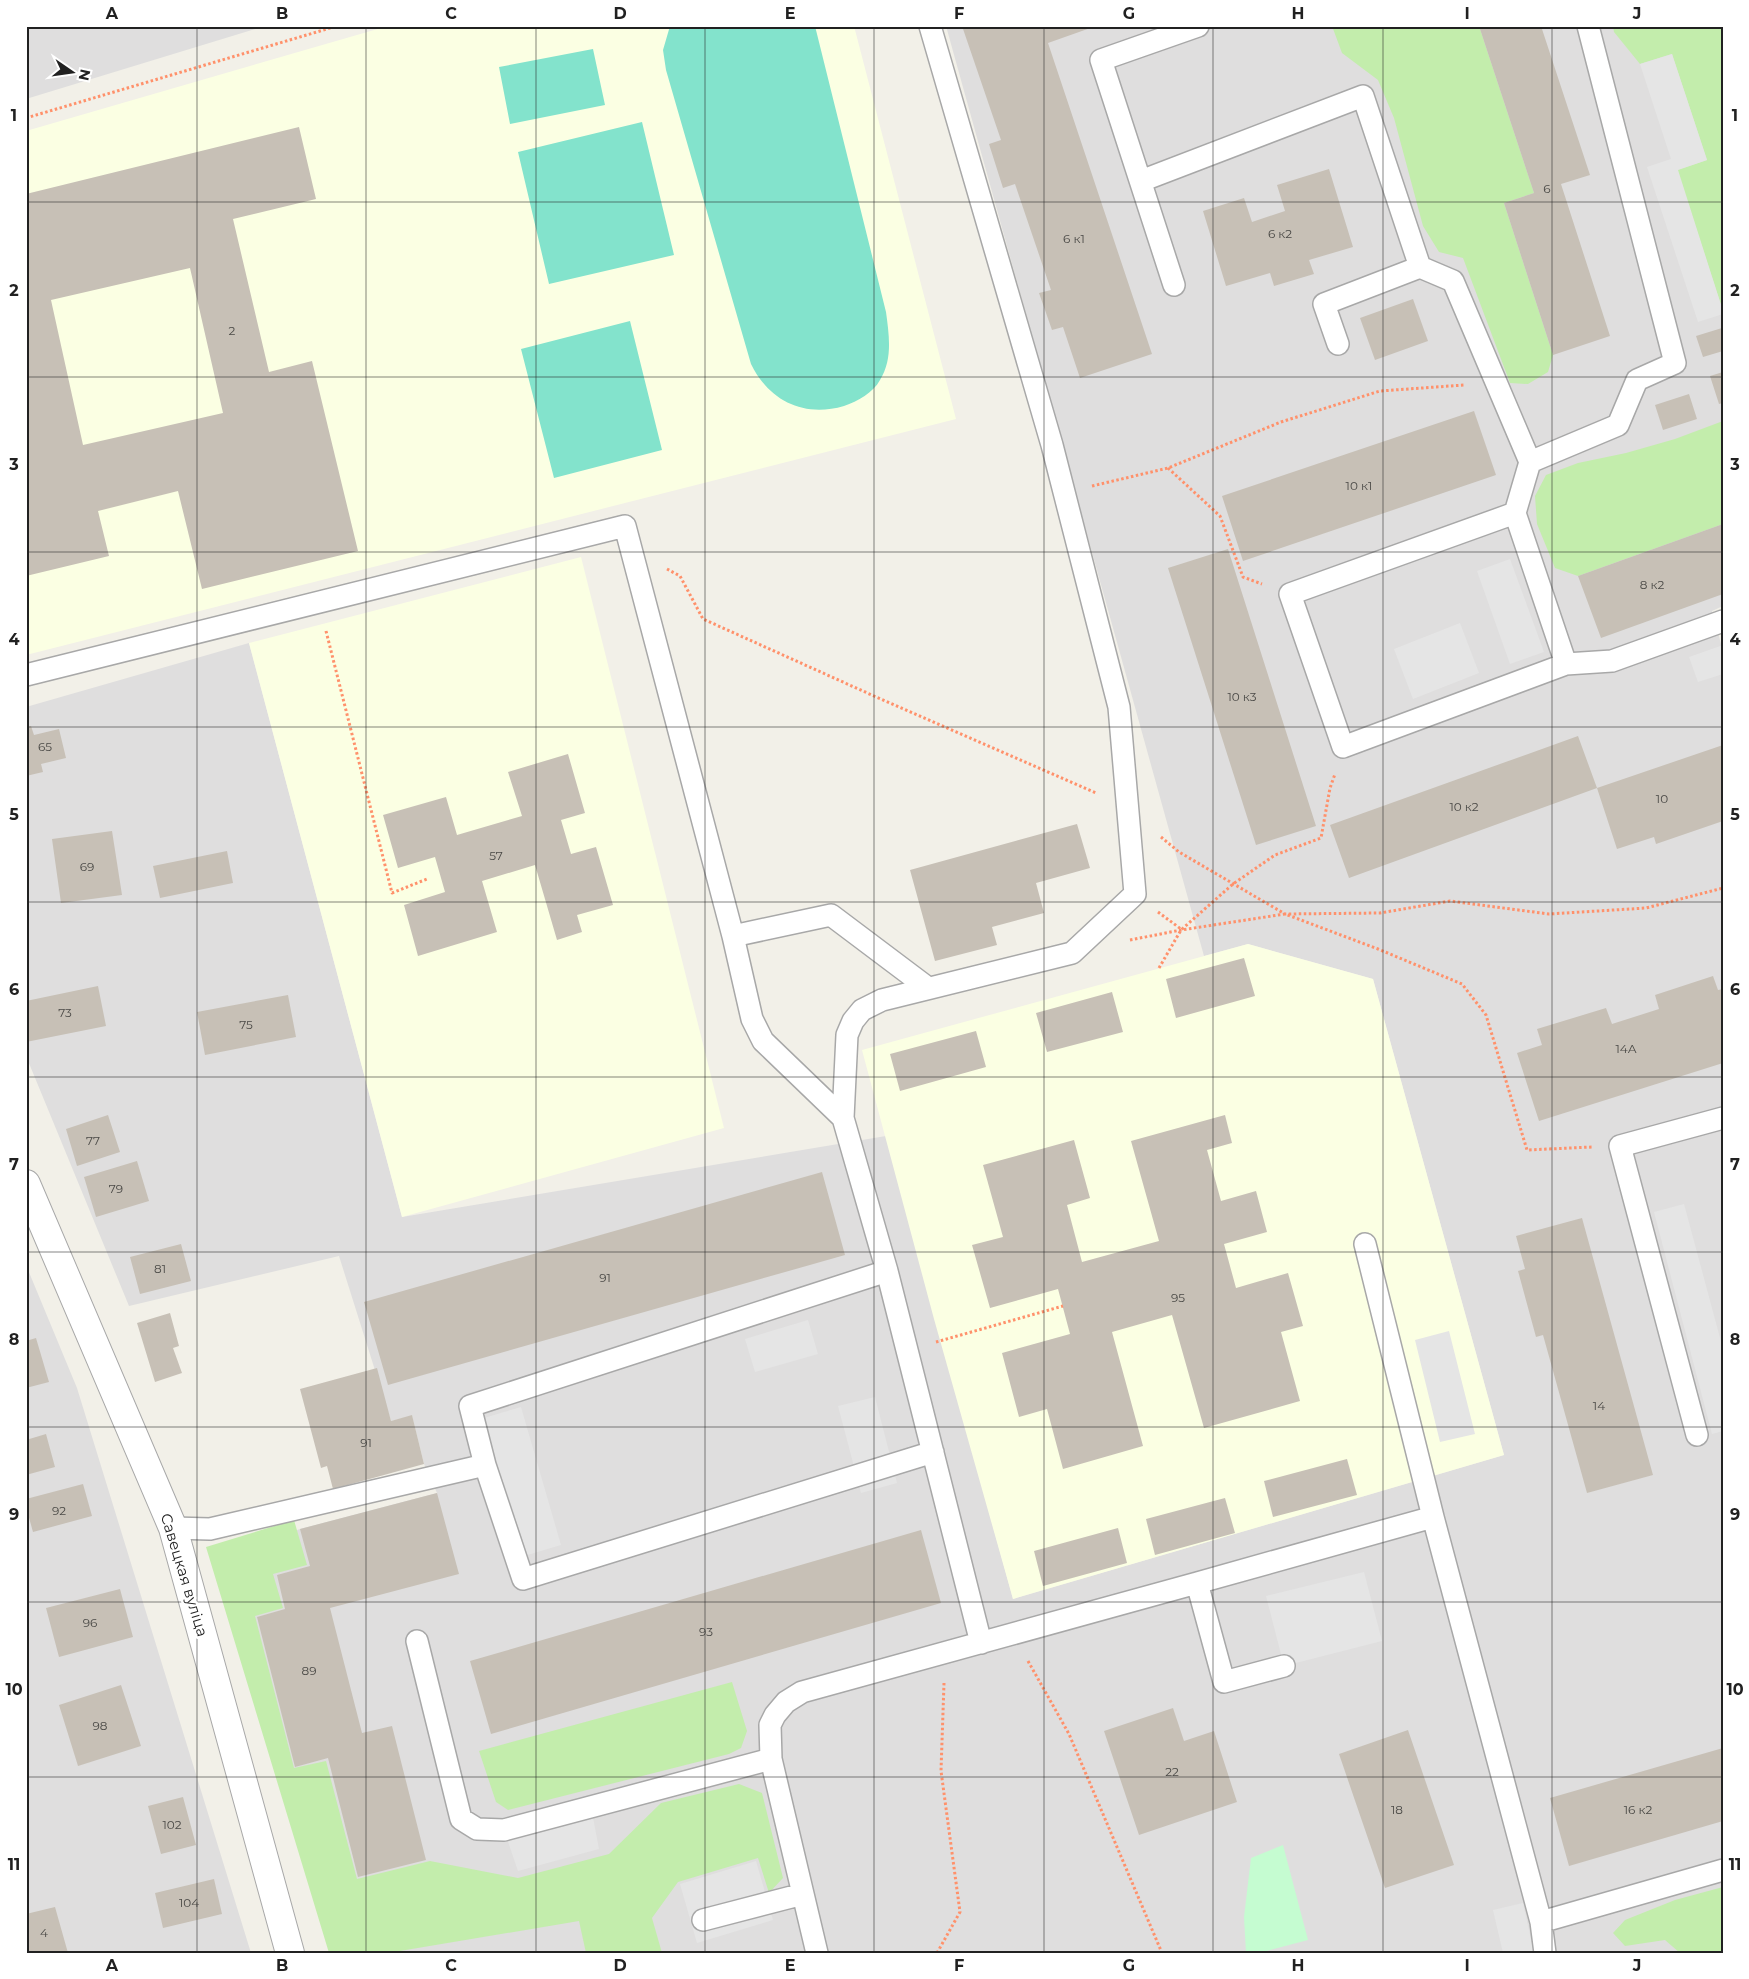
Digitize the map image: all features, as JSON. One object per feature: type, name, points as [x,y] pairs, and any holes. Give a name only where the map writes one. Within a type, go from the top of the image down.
[{"type":"street","name":"Савецкая вуліца","points":[[26,1184],[173,1528],[290,1953]]},
{"type":"lane","points":[[930,26],[1064,493],[1119,707],[1135,894],[1072,952],[882,1000],[862,1010],[853,1021],[847,1035],[843,1118],[887,1271],[982,1643]]},
{"type":"lane","points":[[1174,285],[1101,60],[1198,26]]},
{"type":"lane","points":[[1530,462],[1618,424],[1637,380],[1675,363],[1588,26]]},
{"type":"lane","points":[[1140,181],[1363,96],[1420,267]]},
{"type":"lane","points":[[1338,344],[1324,304],[1420,267],[1453,281],[1530,462],[1515,513],[1566,664]]},
{"type":"lane","points":[[1515,513],[1290,594],[1343,748],[1566,664],[1612,661],[1723,621]]},
{"type":"lane","points":[[26,675],[625,526],[733,936],[752,1019],[763,1041],[843,1118]]},
{"type":"lane","points":[[733,936],[831,915],[928,988]]},
{"type":"lane","points":[[1697,1436],[1620,1146],[1723,1118]]},
{"type":"lane","points":[[1365,1244],[1433,1517],[1542,1922],[1545,1953]]},
{"type":"lane","points":[[887,1271],[470,1406],[485,1465],[523,1579],[933,1452]]},
{"type":"lane","points":[[173,1528],[210,1529],[485,1465]]},
{"type":"lane","points":[[817,1953],[771,1759],[770,1726],[774,1715],[786,1702],[802,1692],[1433,1517]]},
{"type":"lane","points":[[1197,1583],[1224,1682],[1284,1666]]},
{"type":"lane","points":[[417,1641],[461,1819],[477,1829],[504,1830],[771,1759]]},
{"type":"lane","points":[[1542,1922],[1723,1870]]},
{"type":"lane","points":[[703,1920],[803,1894]]},
{"type":"path","points":[[26,118],[337,26]]},
{"type":"path","points":[[1064,493],[1168,468],[1281,422],[1380,391],[1460,385],[1499,389]]},
{"type":"path","points":[[1168,468],[1220,516],[1243,577],[1290,594]]},
{"type":"path","points":[[318,603],[392,893],[427,879]]},
{"type":"path","points":[[1160,968],[1181,930],[1233,884],[1275,855],[1321,838],[1330,788],[1343,748]]},
{"type":"path","points":[[1127,941],[1181,930],[1285,914],[1378,949],[1462,984],[1486,1015],[1527,1150],[1620,1146]]},
{"type":"path","points":[[907,1351],[1063,1306]]},
{"type":"path","points":[[1013,1634],[1069,1734],[1162,1953]]},
{"type":"path","points":[[937,1953],[960,1912],[941,1771],[945,1653]]},
{"type":"shaded area","points":[[26,26],[265,26],[26,99]]},
{"type":"shaded area","points":[[388,26],[854,26],[956,419],[26,655],[26,131]]},
{"type":"shaded area","points":[[946,26],[1723,26],[1723,606],[1712,611],[1723,651],[1723,1953],[330,1953],[237,1551],[300,1529],[437,1493],[424,1464],[412,1416],[391,1421],[339,1256],[129,1306],[26,1056],[26,707],[249,643],[402,1217],[886,1136],[1013,1599],[1504,1455],[1373,979],[1248,944],[1204,956]]},
{"type":"shaded area","points":[[1672,54],[1707,160],[1678,170],[1723,311],[1723,314],[1698,322],[1647,167],[1671,159],[1640,64]]},
{"type":"shaded area","points":[[581,557],[724,1128],[402,1217],[249,643]]},
{"type":"shaded area","points":[[1510,559],[1544,652],[1510,664],[1477,571]]},
{"type":"shaded area","points":[[1460,623],[1479,673],[1413,699],[1394,649]]},
{"type":"shaded area","points":[[1723,645],[1723,674],[1698,682],[1689,657]]},
{"type":"shaded area","points":[[1248,944],[1373,979],[1504,1455],[1013,1599],[934,1319],[862,1050]]},
{"type":"shaded area","points":[[1684,1204],[1723,1349],[1723,1431],[1712,1434],[1654,1212]]},
{"type":"shaded area","points":[[26,1265],[77,1388],[251,1953],[26,1953]]},
{"type":"shaded area","points":[[808,1320],[818,1354],[755,1372],[745,1339]]},
{"type":"shaded area","points":[[1449,1331],[1475,1434],[1440,1442],[1415,1340]]},
{"type":"shaded area","points":[[875,1397],[897,1483],[861,1493],[838,1406]]},
{"type":"shaded area","points":[[521,1407],[561,1545],[524,1556],[484,1418]]},
{"type":"shaded area","points":[[1364,1572],[1382,1641],[1284,1666],[1266,1596]]},
{"type":"shaded area","points":[[591,1807],[599,1849],[518,1871],[504,1830]]},
{"type":"shaded area","points":[[756,1861],[773,1920],[697,1943],[680,1884]]},
{"type":"shaded area","points":[[1523,1903],[1534,1953],[1503,1953],[1493,1910]]},
{"type":"green space","points":[[670,26],[815,26],[886,312],[888,329],[889,347],[884,372],[877,385],[855,402],[829,409],[815,410],[802,408],[778,397],[759,377],[751,364],[666,70],[663,50]]},
{"type":"green space","points":[[1332,26],[1479,26],[1534,193],[1504,203],[1553,355],[1548,372],[1528,384],[1510,383],[1463,258],[1439,252],[1423,226],[1394,118],[1378,80],[1342,53]]},
{"type":"green space","points":[[1613,26],[1723,26],[1723,311],[1677,170],[1707,160],[1672,54],[1640,64],[1614,32]]},
{"type":"green space","points":[[593,49],[605,105],[510,124],[499,67]]},
{"type":"green space","points":[[642,122],[674,255],[549,284],[518,152]]},
{"type":"green space","points":[[630,321],[662,450],[554,478],[521,349]]},
{"type":"green space","points":[[1723,421],[1723,524],[1578,576],[1555,568],[1537,524],[1535,496],[1546,475],[1578,463],[1626,453],[1675,439]]},
{"type":"green space","points":[[294,1520],[307,1565],[273,1574],[283,1608],[255,1616],[294,1768],[326,1761],[357,1879],[430,1861],[518,1878],[609,1854],[661,1803],[739,1784],[762,1793],[783,1878],[769,1893],[758,1858],[678,1882],[652,1918],[662,1953],[586,1953],[579,1921],[388,1953],[329,1953],[206,1547]]},
{"type":"green space","points":[[732,1682],[747,1731],[741,1748],[729,1754],[508,1810],[496,1802],[479,1751]]},
{"type":"green space","points":[[1283,1845],[1308,1940],[1259,1953],[1246,1953],[1244,1917],[1251,1858]]},
{"type":"green space","points":[[1723,1887],[1723,1953],[1680,1953],[1665,1940],[1625,1946],[1613,1933],[1625,1920],[1675,1900]]},
{"type":"building","points":[[962,26],[1096,26],[1048,43],[1152,354],[1080,378],[1063,327],[1052,330],[1039,293],[1051,290],[1015,184],[1003,188],[989,144],[1001,140]]},
{"type":"building","points":[[1479,26],[1541,26],[1590,175],[1561,184],[1610,336],[1553,355],[1504,203],[1534,193]]},
{"type":"building","points":[[299,127],[316,199],[233,219],[269,372],[312,361],[358,551],[202,589],[178,491],[98,511],[109,556],[26,576],[26,194]],"holes":[[[190,268],[223,413],[83,445],[51,300]]]},
{"type":"building","points":[[1329,169],[1353,247],[1309,260],[1314,274],[1274,286],[1270,273],[1226,286],[1203,211],[1244,198],[1252,222],[1285,211],[1277,185]]},
{"type":"building","points":[[1413,299],[1428,341],[1375,360],[1360,318]]},
{"type":"building","points":[[1722,328],[1723,351],[1703,357],[1696,336]]},
{"type":"building","points":[[1723,372],[1723,403],[1719,404],[1710,376]]},
{"type":"building","points":[[1689,394],[1697,419],[1663,430],[1655,405]]},
{"type":"building","points":[[1474,411],[1496,475],[1243,561],[1222,496]]},
{"type":"building","points":[[1723,524],[1723,594],[1601,638],[1578,576]]},
{"type":"building","points":[[1228,549],[1316,826],[1256,845],[1168,568]]},
{"type":"building","points":[[31,726],[34,735],[59,729],[66,758],[41,764],[43,772],[26,776],[26,727]]},
{"type":"building","points":[[1578,736],[1597,788],[1349,878],[1330,825]]},
{"type":"building","points":[[1723,745],[1723,821],[1656,844],[1654,837],[1617,849],[1597,788]]},
{"type":"building","points":[[568,754],[585,813],[561,820],[571,854],[596,847],[613,905],[577,915],[582,932],[557,940],[535,865],[482,881],[497,932],[418,956],[404,905],[445,892],[435,857],[398,868],[383,815],[446,797],[457,835],[522,816],[508,772]]},
{"type":"building","points":[[1077,824],[1090,868],[1036,883],[1044,913],[992,927],[997,945],[935,961],[910,870]]},
{"type":"building","points":[[112,831],[122,895],[61,903],[52,839]]},
{"type":"building","points":[[227,851],[233,883],[160,898],[153,866]]},
{"type":"building","points":[[1244,958],[1255,996],[1176,1018],[1166,979]]},
{"type":"building","points":[[1713,976],[1718,990],[1723,989],[1723,1063],[1539,1121],[1517,1053],[1542,1045],[1537,1029],[1606,1008],[1612,1024],[1659,1009],[1655,995]]},
{"type":"building","points":[[98,986],[106,1026],[26,1042],[26,1001]]},
{"type":"building","points":[[1112,992],[1123,1032],[1047,1052],[1036,1013]]},
{"type":"building","points":[[288,995],[296,1037],[205,1055],[197,1012]]},
{"type":"building","points":[[976,1031],[986,1067],[900,1091],[890,1054]]},
{"type":"building","points":[[108,1115],[120,1152],[77,1166],[66,1129]]},
{"type":"building","points":[[1225,1115],[1232,1143],[1207,1150],[1221,1201],[1256,1191],[1267,1232],[1224,1244],[1236,1288],[1288,1273],[1303,1326],[1281,1332],[1300,1401],[1204,1428],[1172,1315],[1112,1332],[1143,1446],[1063,1469],[1047,1409],[1019,1417],[1002,1353],[1070,1334],[1058,1289],[990,1308],[972,1245],[1003,1237],[983,1165],[1074,1140],[1090,1198],[1067,1205],[1082,1262],[1159,1241],[1131,1141]]},
{"type":"building","points":[[137,1161],[149,1201],[96,1217],[84,1177]]},
{"type":"building","points":[[822,1172],[845,1255],[388,1385],[364,1302]]},
{"type":"building","points":[[1582,1218],[1653,1475],[1587,1493],[1543,1335],[1536,1337],[1518,1271],[1525,1269],[1516,1236]]},
{"type":"building","points":[[181,1244],[191,1281],[140,1294],[130,1257]]},
{"type":"building","points":[[170,1313],[179,1346],[173,1348],[182,1373],[155,1382],[137,1323]]},
{"type":"building","points":[[36,1338],[49,1382],[26,1388],[26,1341]]},
{"type":"building","points":[[377,1368],[391,1421],[412,1415],[424,1464],[333,1489],[327,1466],[321,1468],[300,1389]]},
{"type":"building","points":[[46,1434],[55,1467],[26,1475],[26,1440]]},
{"type":"building","points":[[1347,1459],[1357,1495],[1273,1517],[1264,1481]]},
{"type":"building","points":[[83,1484],[92,1516],[33,1532],[26,1507],[26,1499]]},
{"type":"building","points":[[437,1493],[459,1574],[330,1608],[362,1733],[392,1726],[426,1860],[358,1877],[328,1758],[295,1767],[257,1617],[285,1609],[277,1575],[310,1566],[300,1529]]},
{"type":"building","points":[[1225,1498],[1235,1533],[1155,1555],[1146,1519]]},
{"type":"building","points":[[1118,1528],[1127,1563],[1043,1586],[1034,1551]]},
{"type":"building","points":[[921,1530],[941,1603],[491,1734],[470,1661]]},
{"type":"building","points":[[120,1589],[133,1637],[59,1657],[46,1608]]},
{"type":"building","points":[[121,1685],[141,1746],[78,1766],[59,1705]]},
{"type":"building","points":[[1173,1708],[1184,1741],[1214,1731],[1237,1802],[1139,1835],[1104,1731]]},
{"type":"building","points":[[1408,1730],[1454,1865],[1385,1888],[1339,1754]]},
{"type":"building","points":[[1723,1748],[1723,1821],[1569,1866],[1550,1798]]},
{"type":"building","points":[[183,1797],[196,1845],[161,1854],[148,1806]]},
{"type":"building","points":[[214,1879],[222,1914],[163,1928],[155,1893]]},
{"type":"building","points":[[55,1907],[68,1953],[26,1953],[26,1914]]}]
